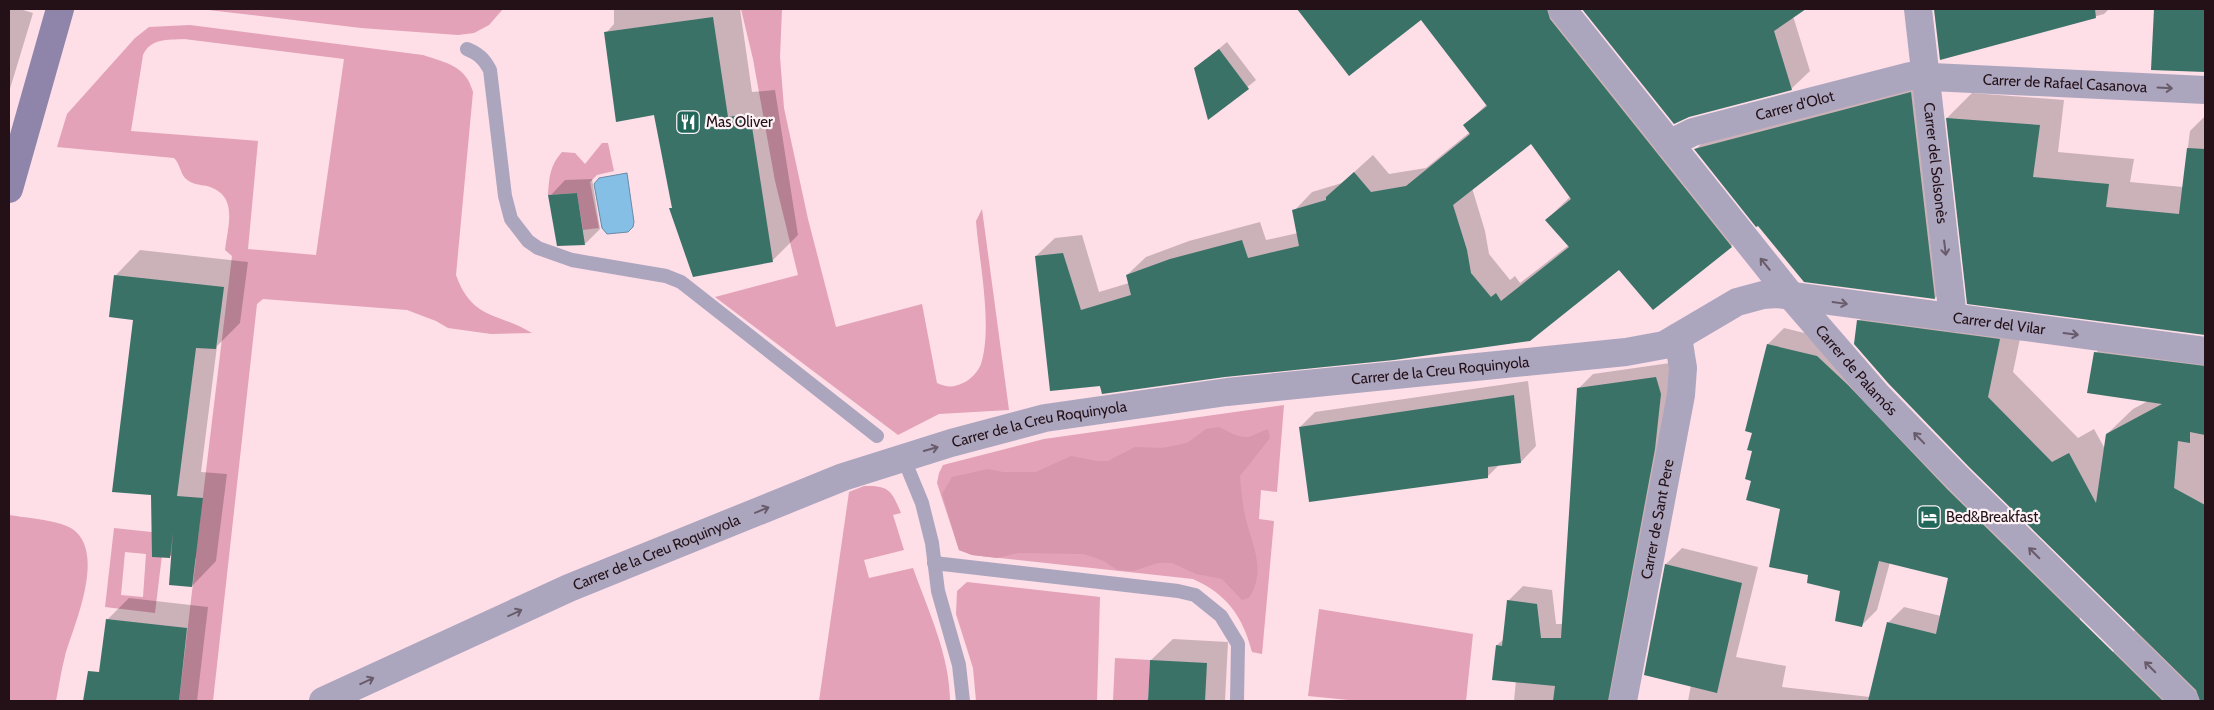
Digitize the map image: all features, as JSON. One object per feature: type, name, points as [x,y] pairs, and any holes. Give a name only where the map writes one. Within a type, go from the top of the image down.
[{"type":"main road","points":[[9,189],[60,9]]},
{"type":"street","name":"Carrer de Palamós","points":[[1562,9],[1792,297],[1876,394],[1958,478],[2185,701]]},
{"type":"street","name":"Carrer del Solsonès","points":[[1918,9],[1924,76],[1953,318]]},
{"type":"street","name":"Carrer d'Olot","points":[[1669,144],[1693,132],[1910,76],[1924,76]]},
{"type":"street","name":"Carrer de Rafael Casanova","points":[[1924,76],[2205,90]]},
{"type":"street","name":"Carrer de la Creu Roquinyola","points":[[323,701],[569,588],[843,477],[903,457],[1045,418],[1227,392],[1626,352],[1664,345],[1737,302],[1763,295],[1777,294],[1792,297]]},
{"type":"street","name":"Carrer del Vilar","points":[[1792,297],[2205,351]]},
{"type":"street","name":"Carrer de Sant Pere","points":[[1623,701],[1681,395],[1683,368],[1678,337]]},
{"type":"lane","points":[[467,49],[485,60],[490,70],[505,196],[511,219],[528,241],[538,248],[572,260],[666,276],[681,282],[877,436]]},
{"type":"lane","points":[[903,457],[922,503],[932,543],[938,591],[959,665],[963,701]]},
{"type":"lane","points":[[934,563],[1178,591],[1195,595],[1221,616],[1238,644],[1237,701]]},
{"type":"shaded area","points":[[200,9],[503,9],[489,25],[474,33],[458,35],[361,28]]},
{"type":"shaded area","points":[[741,9],[782,9],[780,57],[784,108],[808,219],[836,327],[922,304],[937,383],[953,386],[959,385],[971,378],[981,364],[986,331],[976,221],[982,209],[1009,410],[939,414],[898,435],[715,297],[798,275],[775,181],[753,59]]},
{"type":"shaded area","points":[[190,25],[423,55],[448,63],[460,71],[466,76],[473,92],[456,275],[462,290],[478,308],[532,333],[491,334],[448,328],[436,321],[407,310],[263,299],[257,304],[213,701],[179,701],[196,558],[162,555],[155,613],[105,607],[114,528],[198,537],[232,256],[225,250],[229,221],[228,204],[224,196],[217,190],[187,180],[174,158],[57,147],[67,114],[135,38],[149,27]],"holes":[[[184,39],[344,59],[316,255],[248,249],[258,141],[131,131],[143,55],[146,49],[160,41]],[[125,552],[146,554],[143,597],[121,595]]]},
{"type":"shaded area","points":[[602,143],[608,143],[614,171],[597,175],[590,182],[599,228],[583,230],[577,193],[548,195],[550,177],[555,162],[562,152],[575,153],[585,164]]},
{"type":"shaded area","points":[[1284,405],[1277,492],[1261,490],[1259,519],[1274,521],[1262,654],[1252,652],[1244,628],[1224,599],[1193,579],[972,555],[959,550],[937,483],[943,465],[1044,439]]},
{"type":"shaded area","points":[[1219,427],[1244,437],[1268,429],[1270,438],[1240,476],[1244,511],[1257,565],[1257,576],[1249,598],[1242,600],[1222,579],[1196,574],[1172,563],[1158,563],[1133,571],[1117,570],[1104,561],[1084,554],[1018,553],[997,558],[972,555],[959,550],[942,494],[952,477],[988,469],[1003,472],[1036,472],[1071,456],[1108,461],[1135,447],[1162,448],[1187,443],[1206,429]]},
{"type":"shaded area","points":[[864,486],[884,488],[895,499],[901,513],[893,515],[904,550],[864,560],[869,578],[913,568],[942,650],[949,684],[950,701],[819,701],[849,492]]},
{"type":"shaded area","points":[[9,515],[62,524],[75,531],[84,543],[87,557],[85,592],[65,656],[56,701],[9,701]]},
{"type":"shaded area","points":[[967,582],[1100,597],[1097,701],[976,701],[973,668],[956,614],[957,591]]},
{"type":"shaded area","points":[[1319,609],[1473,634],[1466,701],[1359,701],[1308,696]]},
{"type":"shaded area","points":[[1115,658],[1150,660],[1148,701],[1113,701]]},
{"type":"water","points":[[627,173],[634,222],[633,227],[628,232],[607,234],[602,228],[594,184],[599,178]]},
{"type":"building","points":[[1297,9],[1547,9],[1550,19],[1732,247],[1653,310],[1619,270],[1530,341],[1394,360],[1225,377],[1102,394],[1100,386],[1050,391],[1035,256],[1063,253],[1081,310],[1131,295],[1126,275],[1170,259],[1242,240],[1248,258],[1299,246],[1292,210],[1326,200],[1326,197],[1354,172],[1371,192],[1406,186],[1470,134],[1463,125],[1487,106],[1421,20],[1349,76]],"holes":[[[1531,144],[1571,199],[1545,220],[1569,247],[1501,301],[1496,293],[1491,297],[1471,273],[1467,250],[1453,205]]]},
{"type":"building","points":[[1582,9],[1806,9],[1774,31],[1792,90],[1689,117],[1674,124]]},
{"type":"building","points":[[1934,9],[2095,9],[2096,18],[1940,60]]},
{"type":"building","points":[[2154,9],[2205,9],[2205,72],[2151,70]]},
{"type":"building","points":[[713,17],[728,117],[750,114],[773,262],[693,277],[669,208],[672,208],[654,115],[616,122],[604,32]]},
{"type":"building","points":[[1219,49],[1249,89],[1208,120],[1194,68]]},
{"type":"building","points":[[1911,92],[1935,299],[1804,282],[1758,226],[1756,227],[1694,149]]},
{"type":"building","points":[[1946,118],[2040,125],[2033,177],[2109,184],[2106,207],[2179,214],[2187,148],[2205,149],[2205,335],[1967,304]]},
{"type":"building","points":[[577,193],[585,245],[557,246],[548,195]]},
{"type":"building","points":[[114,275],[224,287],[216,349],[196,348],[177,496],[203,498],[192,587],[169,585],[173,532],[170,558],[152,557],[151,495],[112,492],[133,320],[109,317]]},
{"type":"building","points":[[1857,320],[2000,339],[1988,397],[2052,462],[2069,453],[2096,503],[2106,434],[2162,404],[2087,393],[2094,352],[2205,366],[2205,435],[2190,432],[2190,443],[2178,441],[2174,488],[2205,505],[2205,701],[2200,701],[2196,690],[1969,467],[1888,383],[1854,344]]},
{"type":"building","points":[[1767,344],[1817,356],[1848,385],[1947,489],[2163,701],[1868,701],[1887,622],[1936,634],[1948,578],[1879,561],[1862,627],[1835,621],[1840,591],[1807,583],[1808,575],[1769,567],[1780,509],[1746,500],[1751,481],[1745,479],[1752,451],[1747,450],[1752,433],[1745,431]]},
{"type":"building","points":[[1656,377],[1661,394],[1655,449],[1608,701],[1553,701],[1555,686],[1492,680],[1496,645],[1502,646],[1507,600],[1537,604],[1541,638],[1561,638],[1577,388]]},
{"type":"building","points":[[1514,395],[1521,463],[1488,467],[1488,478],[1309,502],[1299,427]]},
{"type":"building","points":[[1665,564],[1742,583],[1717,693],[1644,675]]},
{"type":"building","points":[[106,619],[187,628],[179,701],[83,701],[88,671],[99,672]]},
{"type":"building","points":[[1150,660],[1207,663],[1205,701],[1148,701]]},
{"type":"place","name":"Mas Oliver","points":[[688,122]]},
{"type":"place","name":"Bed&Breakfast","points":[[1929,517]]}]
